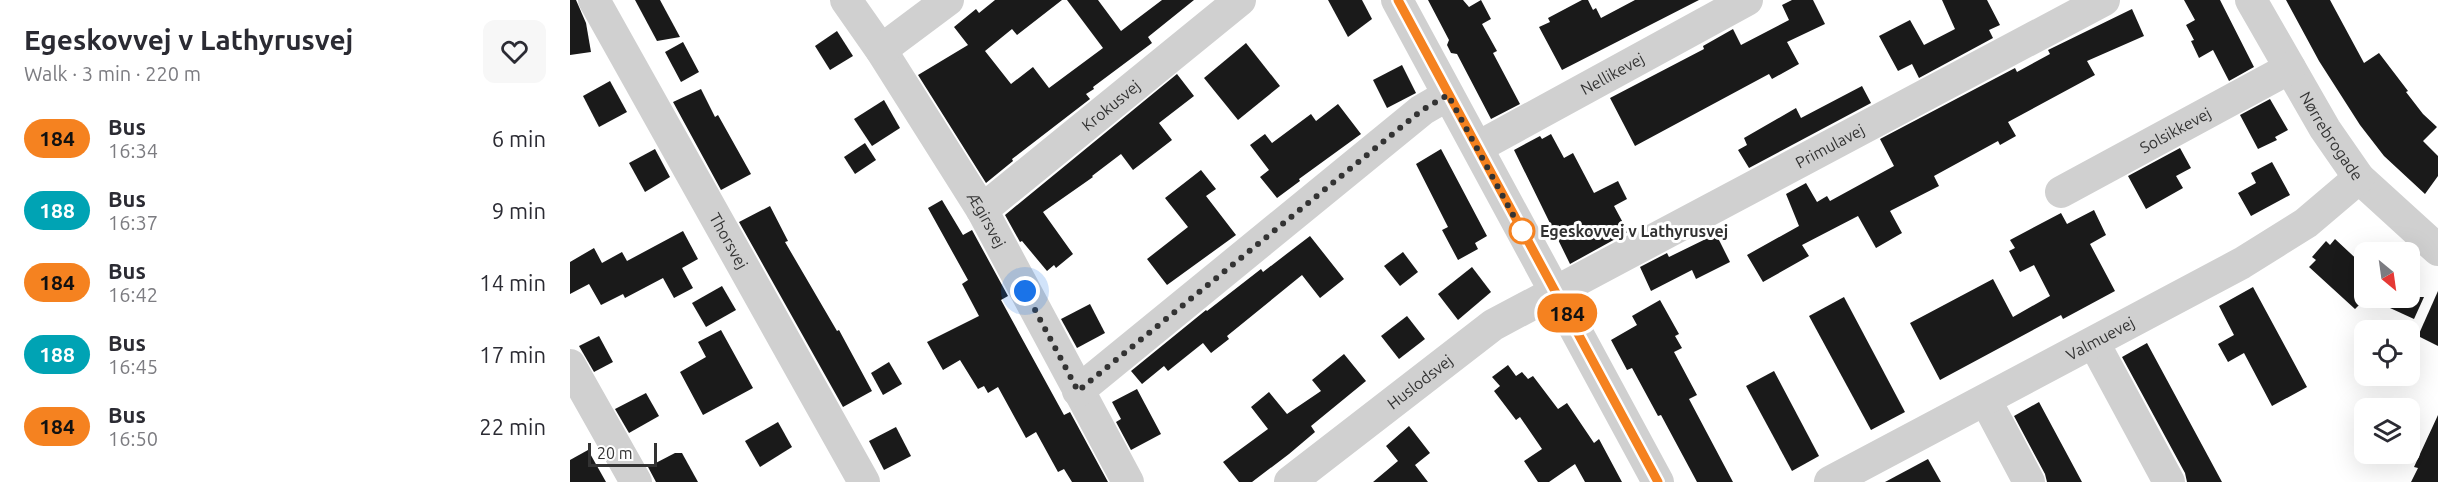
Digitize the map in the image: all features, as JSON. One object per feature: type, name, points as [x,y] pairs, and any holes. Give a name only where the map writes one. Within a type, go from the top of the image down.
[{"type":"street","name":"Thorsvej","points":[[594,0],[864,482]]},
{"type":"street","name":"Ægirsvej","points":[[846,0],[881,50],[982,210],[1128,482]]},
{"type":"street","points":[[881,50],[948,0]]},
{"type":"street","name":"Krokusvej","points":[[982,210],[1240,0]]},
{"type":"street","points":[[1398,0],[1658,482]]},
{"type":"street","name":"Nellikevej","points":[[1478,147],[1747,0]]},
{"type":"street","name":"Primulavej","points":[[1554,290],[2104,0]]},
{"type":"street","name":"Nørrebrogade","points":[[2251,0],[2325,129],[2359,178],[2438,250]]},
{"type":"street","name":"Solsikkevej","points":[[2061,192],[2290,68]]},
{"type":"street","points":[[1078,391],[1422,110],[1448,95]]},
{"type":"street","name":"Valmuevej","points":[[1830,482],[1986,401],[2242,262],[2306,223],[2359,178]]},
{"type":"street","name":"Huslodsvej","points":[[1290,482],[1493,325],[1554,290]]},
{"type":"street","points":[[2094,343],[2169,482]]},
{"type":"street","points":[[570,365],[636,482]]},
{"type":"street","points":[[1986,401],[2030,482]]},
{"type":"building","points":[[570,0],[576,0],[586,23],[591,52],[570,55]]},
{"type":"building","points":[[635,0],[660,0],[680,37],[657,41]]},
{"type":"building","points":[[995,0],[1062,0],[1017,35],[1012,29],[985,51],[1011,84],[1033,67],[1049,88],[1103,48],[1067,0],[1098,0],[1121,31],[1162,0],[1194,0],[1148,37],[1152,43],[1093,87],[1094,89],[1086,94],[1090,99],[1012,159],[1013,161],[986,183],[918,75],[968,45],[954,27],[976,9],[979,13]]},
{"type":"building","points":[[1328,0],[1362,0],[1372,19],[1348,37]]},
{"type":"building","points":[[1428,0],[1463,0],[1469,7],[1481,0],[1491,19],[1482,24],[1497,51],[1493,53],[1520,104],[1491,119],[1457,54],[1451,53],[1447,45],[1449,40]]},
{"type":"building","points":[[1582,0],[1588,0],[1593,10],[1596,8],[1601,18],[1635,0],[1699,0],[1562,70],[1539,27],[1550,22],[1548,18]]},
{"type":"building","points":[[1792,0],[1813,0],[1825,24],[1787,42],[1799,64],[1772,79],[1769,74],[1635,146],[1610,98],[1704,49],[1703,46],[1733,29],[1741,45],[1789,20],[1782,5]]},
{"type":"building","points":[[1942,0],[1987,0],[2000,25],[1989,30],[1993,38],[1919,78],[1912,64],[1898,71],[1879,36],[1910,20],[1924,45],[1955,29]]},
{"type":"building","points":[[2184,0],[2220,0],[2254,67],[2229,81],[2213,50],[2199,58],[2191,41],[2194,40],[2186,25],[2195,20]]},
{"type":"building","points":[[2286,0],[2330,0],[2364,63],[2379,53],[2423,114],[2437,127],[2423,141],[2438,156],[2438,176],[2425,194],[2384,156],[2360,125],[2319,61]]},
{"type":"building","points":[[2132,9],[2144,36],[2087,61],[2095,75],[2008,122],[2016,136],[2000,145],[1998,141],[1934,176],[1939,186],[1890,211],[1902,233],[1876,248],[1858,216],[1802,245],[1809,256],[1763,282],[1747,255],[1799,226],[1786,194],[1806,183],[1817,202],[1827,196],[1830,201],[1894,166],[1880,139],[2015,68],[2017,72],[2050,54],[2048,50]]},
{"type":"building","points":[[837,31],[853,56],[830,70],[815,46]]},
{"type":"building","points":[[683,42],[699,72],[681,82],[665,52]]},
{"type":"building","points":[[1246,43],[1280,86],[1238,120],[1204,78]]},
{"type":"building","points":[[1402,65],[1416,93],[1387,108],[1373,80]]},
{"type":"building","points":[[1177,74],[1194,96],[1159,123],[1172,140],[1133,170],[1121,154],[1043,212],[1073,254],[1056,268],[1054,265],[1047,271],[1022,241],[1020,242],[1005,215]]},
{"type":"building","points":[[610,81],[627,112],[599,127],[583,96]]},
{"type":"building","points":[[1862,86],[1871,103],[1749,168],[1738,150],[1747,145],[1744,138],[1796,108],[1801,118]]},
{"type":"building","points":[[701,89],[715,117],[718,115],[751,174],[721,190],[673,102]]},
{"type":"building","points":[[2270,99],[2288,130],[2275,137],[2277,140],[2258,149],[2240,115]]},
{"type":"building","points":[[884,100],[900,128],[872,146],[854,119]]},
{"type":"building","points":[[1338,104],[1361,134],[1277,198],[1260,177],[1269,170],[1250,145],[1265,134],[1272,143],[1311,114],[1316,121]]},
{"type":"building","points":[[1551,134],[1564,158],[1573,153],[1594,193],[1618,181],[1627,199],[1614,206],[1628,232],[1570,264],[1514,150],[1540,136],[1542,139]]},
{"type":"building","points":[[865,143],[876,160],[855,174],[844,157]]},
{"type":"building","points":[[2180,148],[2191,168],[2176,176],[2183,188],[2146,209],[2128,176]]},
{"type":"building","points":[[655,149],[670,177],[645,192],[629,163]]},
{"type":"building","points":[[1441,149],[1487,236],[1475,243],[1478,249],[1458,260],[1442,230],[1448,227],[1416,164]]},
{"type":"building","points":[[2272,162],[2290,195],[2251,216],[2238,193],[2256,183],[2251,173]]},
{"type":"building","points":[[1201,170],[1216,189],[1206,196],[1236,235],[1167,285],[1147,259],[1188,227],[1165,198]]},
{"type":"building","points":[[942,200],[963,235],[972,230],[1008,296],[1001,300],[1064,415],[1070,412],[1108,482],[1072,482],[1064,469],[1058,472],[1036,432],[1026,438],[998,387],[988,393],[984,386],[978,389],[960,360],[943,370],[927,342],[979,316],[962,284],[968,280],[928,208]]},
{"type":"building","points":[[770,206],[788,241],[785,242],[837,331],[839,330],[872,391],[843,407],[739,222]]},
{"type":"building","points":[[2094,210],[2106,235],[2090,244],[2115,291],[2063,319],[2061,315],[1940,380],[1910,323],[1993,279],[2013,317],[2050,296],[2034,265],[2020,272],[2009,251],[2015,248],[2010,240],[2061,213],[2067,224]]},
{"type":"building","points":[[683,231],[698,259],[682,268],[693,288],[674,298],[663,278],[625,298],[623,294],[601,305],[589,284],[570,294],[570,262],[594,248],[602,263],[622,252],[627,261]]},
{"type":"building","points":[[1716,234],[1730,262],[1696,279],[1692,270],[1651,291],[1640,267],[1667,253],[1669,257]]},
{"type":"building","points":[[1310,236],[1344,279],[1320,298],[1302,275],[1227,336],[1229,339],[1211,353],[1203,343],[1168,371],[1164,366],[1142,384],[1131,371],[1206,310],[1261,269],[1263,272]]},
{"type":"building","points":[[2335,239],[2354,257],[2355,309],[2309,267],[2316,260],[2312,257],[2326,241],[2330,245]]},
{"type":"building","points":[[1403,252],[1418,272],[1400,286],[1384,266]]},
{"type":"building","points":[[1472,267],[1491,292],[1458,320],[1438,294]]},
{"type":"building","points":[[722,286],[736,310],[706,327],[692,303]]},
{"type":"building","points":[[2253,287],[2307,387],[2272,406],[2244,353],[2228,362],[2218,344],[2234,335],[2219,306]]},
{"type":"building","points":[[2438,291],[2438,346],[2420,337],[2420,332]]},
{"type":"building","points":[[1844,297],[1905,412],[1871,430],[1809,316]]},
{"type":"building","points":[[1660,300],[1679,334],[1675,336],[1682,348],[1674,352],[1697,395],[1689,399],[1733,482],[1697,482],[1661,415],[1658,416],[1632,368],[1627,370],[1611,340],[1637,325],[1632,316]]},
{"type":"building","points":[[1090,304],[1105,333],[1077,348],[1061,319]]},
{"type":"building","points":[[2390,308],[2419,308],[2414,319]]},
{"type":"building","points":[[1407,316],[1425,339],[1399,359],[1381,336]]},
{"type":"building","points":[[721,330],[753,388],[703,415],[680,372],[706,357],[698,342]]},
{"type":"building","points":[[599,336],[613,362],[594,372],[579,346]]},
{"type":"building","points":[[2147,343],[2222,482],[2187,482],[2185,473],[2122,357]]},
{"type":"building","points":[[1344,354],[1366,381],[1311,426],[1315,432],[1289,454],[1252,482],[1239,482],[1223,462],[1268,429],[1251,407],[1269,392],[1287,414],[1321,391],[1312,380]]},
{"type":"building","points":[[889,362],[902,384],[883,395],[871,373]]},
{"type":"building","points":[[1508,365],[1516,376],[1522,372],[1528,379],[1533,376],[1558,409],[1567,403],[1594,443],[1599,439],[1622,482],[1585,482],[1575,464],[1549,482],[1538,482],[1524,461],[1542,449],[1520,417],[1516,420],[1494,391],[1500,386],[1492,377]]},
{"type":"building","points":[[1774,371],[1819,456],[1792,471],[1746,386]]},
{"type":"building","points":[[1137,389],[1161,434],[1131,450],[1116,422],[1121,419],[1112,402]]},
{"type":"building","points":[[646,393],[659,416],[629,433],[615,409]]},
{"type":"building","points":[[2039,402],[2082,482],[2047,482],[2014,416]]},
{"type":"building","points":[[2438,415],[2438,482],[2411,482],[2418,468],[2414,467],[2415,464],[2420,464],[2420,454]]},
{"type":"building","points":[[778,422],[792,447],[760,467],[745,441]]},
{"type":"building","points":[[1409,426],[1430,453],[1415,465],[1428,482],[1373,482],[1398,461],[1386,446]]},
{"type":"building","points":[[896,427],[911,456],[884,470],[869,441]]},
{"type":"building","points":[[588,450],[606,482],[570,482],[570,460]]},
{"type":"building","points":[[675,453],[682,453],[698,482],[656,482],[648,467]]},
{"type":"building","points":[[1928,459],[1941,482],[1885,482]]},
{"type":"bus line","name":"184","points":[[1398,0],[1658,482]]},
{"type":"place","name":"Egeskovvej v Lathyrusvej","points":[[1522,231]]},
{"type":"route","points":[[1025,291],[1078,391],[1422,110],[1448,95],[1525,237],[1522,231]]}]
